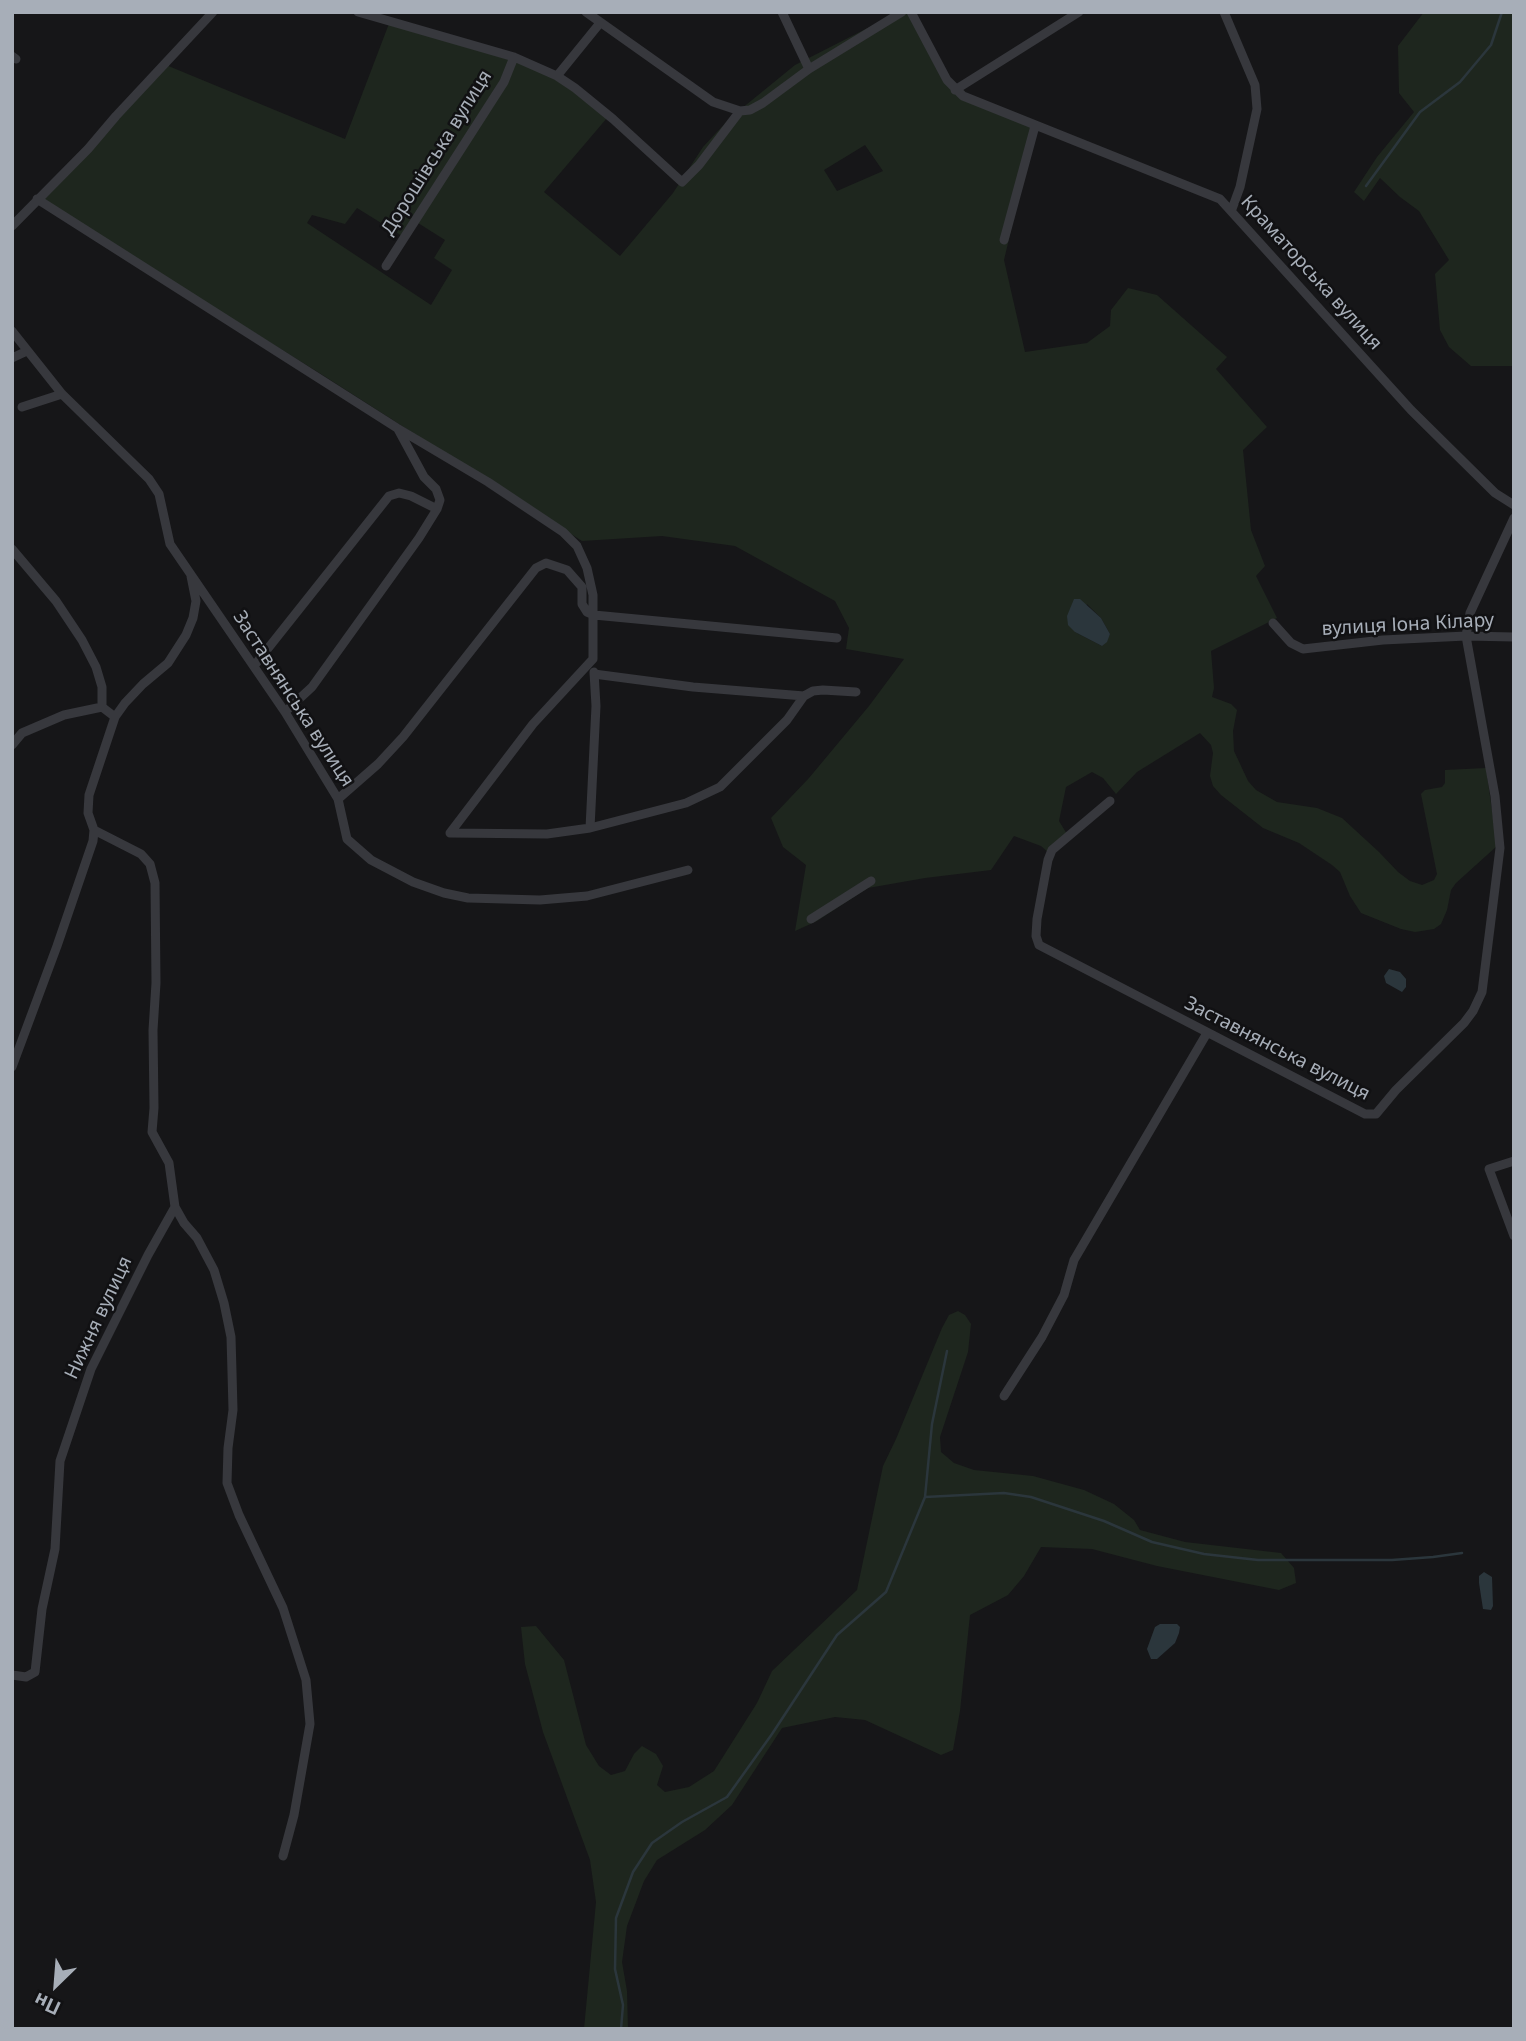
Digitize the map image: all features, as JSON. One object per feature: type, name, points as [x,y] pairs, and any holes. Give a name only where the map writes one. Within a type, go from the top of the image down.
[{"type":"street","points":[[12,226],[88,149],[213,12]]},
{"type":"street","points":[[358,12],[514,57],[557,76],[604,112],[682,182],[699,166],[740,111]]},
{"type":"street","points":[[586,12],[713,102],[740,111],[750,110],[763,103],[808,69],[902,12]]},
{"type":"street","points":[[782,12],[808,69]]},
{"type":"street","name":"Краматорська вулиця","points":[[911,12],[947,80],[963,96],[1220,199],[1411,410],[1495,493],[1514,505]]},
{"type":"street","points":[[1224,12],[1255,85],[1257,109],[1240,187],[1231,209]]},
{"type":"street","points":[[955,89],[1074,13]]},
{"type":"street","points":[[557,76],[600,23]]},
{"type":"street","name":"Дорошівська вулиця","points":[[386,266],[504,82],[514,57]]},
{"type":"street","points":[[1004,240],[1035,126]]},
{"type":"street","points":[[37,200],[397,428],[488,482],[564,533],[577,546],[587,568],[593,594],[594,615],[596,706],[590,828]]},
{"type":"street","name":"Заставнянська вулиця","points":[[12,331],[62,394],[149,479],[159,494],[170,544],[285,712],[338,799],[347,839],[356,848],[388,871],[444,893],[468,898],[540,900],[587,896],[688,870]]},
{"type":"street","points":[[12,358],[27,351]]},
{"type":"street","points":[[22,407],[62,394]]},
{"type":"street","points":[[285,712],[312,687],[437,509],[440,500],[436,489],[424,477],[397,428]]},
{"type":"street","points":[[254,667],[389,496],[399,493],[411,496],[437,509]]},
{"type":"street","name":"Заставнянська вулиця","points":[[1111,801],[1052,850],[1037,919],[1036,936],[1039,946],[1370,1115],[1376,1114],[1474,1011],[1482,992],[1500,848],[1495,796],[1466,636],[1469,613],[1514,518]]},
{"type":"street","points":[[12,550],[55,601],[82,640],[96,667],[102,687],[102,707]]},
{"type":"street","points":[[338,799],[378,764],[403,737],[536,568],[546,563],[566,570],[582,587],[582,604],[587,612],[594,615],[837,638]]},
{"type":"street","points":[[12,1068],[93,841],[94,830],[88,813],[89,795],[115,717],[134,693],[167,663],[186,635],[196,601],[191,576]]},
{"type":"street","name":"вулиця Іона Кілару","points":[[1273,623],[1291,643],[1303,649],[1383,640],[1514,637]]},
{"type":"street","points":[[593,659],[533,724],[450,832],[547,834],[590,828],[686,803],[720,788],[788,720],[804,696],[823,690],[856,692]]},
{"type":"street","points":[[594,674],[693,687],[804,696]]},
{"type":"street","points":[[12,745],[22,733],[64,715],[102,707],[115,717]]},
{"type":"street","points":[[94,830],[141,854],[150,864],[155,883],[156,983],[152,1132],[169,1163],[175,1207],[214,1270],[224,1303],[231,1337],[233,1410],[226,1470],[230,1492],[283,1608],[306,1680],[310,1724],[295,1815],[283,1856]]},
{"type":"street","points":[[811,919],[871,881]]},
{"type":"street","points":[[1003,1396],[1042,1337],[1064,1296],[1074,1260],[1207,1033]]},
{"type":"street","points":[[1514,1161],[1489,1169],[1514,1236]]},
{"type":"street","name":"Нижня вулиця","points":[[12,1675],[26,1677],[35,1672],[42,1609],[55,1549],[60,1461],[91,1369],[175,1207]]},
{"type":"shaded area","points":[[899,12],[911,12],[949,81],[964,95],[1036,125],[1004,260],[1025,352],[1087,343],[1110,326],[1111,310],[1128,288],[1157,295],[1227,357],[1216,369],[1267,427],[1243,450],[1251,530],[1265,566],[1256,576],[1277,618],[1211,651],[1214,688],[1212,697],[1231,704],[1237,710],[1233,731],[1234,751],[1248,781],[1256,790],[1277,802],[1317,808],[1342,818],[1398,872],[1410,881],[1422,885],[1434,880],[1437,874],[1421,794],[1425,790],[1442,787],[1445,783],[1445,770],[1486,768],[1497,846],[1456,883],[1451,890],[1441,924],[1434,929],[1415,932],[1361,913],[1340,872],[1332,865],[1299,843],[1263,828],[1221,795],[1213,786],[1210,776],[1213,753],[1211,745],[1200,733],[1137,772],[1116,794],[1103,778],[1092,772],[1066,787],[1059,821],[1070,839],[1051,855],[1041,846],[1014,836],[991,870],[868,888],[817,921],[795,931],[806,865],[783,847],[771,818],[809,778],[904,659],[846,649],[849,628],[835,601],[735,546],[662,536],[582,541],[321,374],[39,199],[166,65],[345,139],[390,21],[554,72],[607,118],[544,192],[620,256],[673,193],[703,147],[730,118],[795,65]],"holes":[[[865,145],[883,171],[837,191],[824,170]],[[357,208],[407,239],[418,223],[445,240],[434,258],[452,270],[431,305],[307,223],[312,215],[345,224]],[[1087,604],[1101,618],[1110,634],[1102,646],[1075,632]]]},
{"type":"shaded area","points":[[1424,12],[1514,12],[1514,366],[1471,366],[1449,347],[1440,330],[1435,274],[1449,260],[1419,211],[1380,178],[1364,201],[1354,192],[1377,157],[1414,112],[1399,93],[1398,46]]},
{"type":"shaded area","points":[[1074,599],[1080,599],[1101,618],[1110,634],[1102,646],[1075,632],[1068,625],[1067,616]]},
{"type":"shaded area","points":[[1389,969],[1400,972],[1406,979],[1406,987],[1402,992],[1386,983],[1384,976]]},
{"type":"shaded area","points":[[958,1311],[965,1315],[971,1324],[968,1352],[940,1437],[941,1452],[954,1463],[974,1470],[1033,1476],[1084,1490],[1114,1504],[1134,1520],[1140,1530],[1185,1542],[1281,1553],[1294,1568],[1296,1583],[1279,1590],[1157,1566],[1092,1549],[1041,1547],[1024,1576],[1008,1595],[970,1615],[953,1750],[941,1755],[865,1720],[835,1717],[782,1728],[732,1805],[705,1830],[657,1860],[644,1881],[627,1926],[622,1962],[627,1991],[628,2029],[584,2029],[596,1902],[590,1860],[543,1732],[525,1664],[521,1627],[536,1626],[564,1660],[586,1745],[599,1766],[611,1775],[625,1771],[634,1754],[642,1746],[656,1754],[663,1766],[657,1785],[665,1792],[689,1787],[714,1771],[757,1703],[772,1671],[857,1590],[883,1466],[942,1328],[949,1315]]},
{"type":"shaded area","points":[[1484,1572],[1492,1577],[1491,1610],[1483,1609],[1479,1576]]},
{"type":"shaded area","points":[[1160,1624],[1177,1624],[1180,1627],[1179,1633],[1175,1643],[1157,1659],[1151,1659],[1147,1649],[1155,1627]]},
{"type":"waterway","points":[[1366,186],[1420,112],[1460,82],[1491,45],[1502,12]]},
{"type":"waterway","points":[[621,2029],[623,2005],[615,1969],[616,1918],[633,1872],[652,1843],[682,1822],[727,1797],[837,1635],[886,1592],[925,1497],[932,1424],[947,1351]]},
{"type":"waterway","points":[[925,1497],[1004,1493],[1031,1497],[1104,1521],[1152,1542],[1204,1554],[1258,1560],[1392,1560],[1462,1553]]}]
